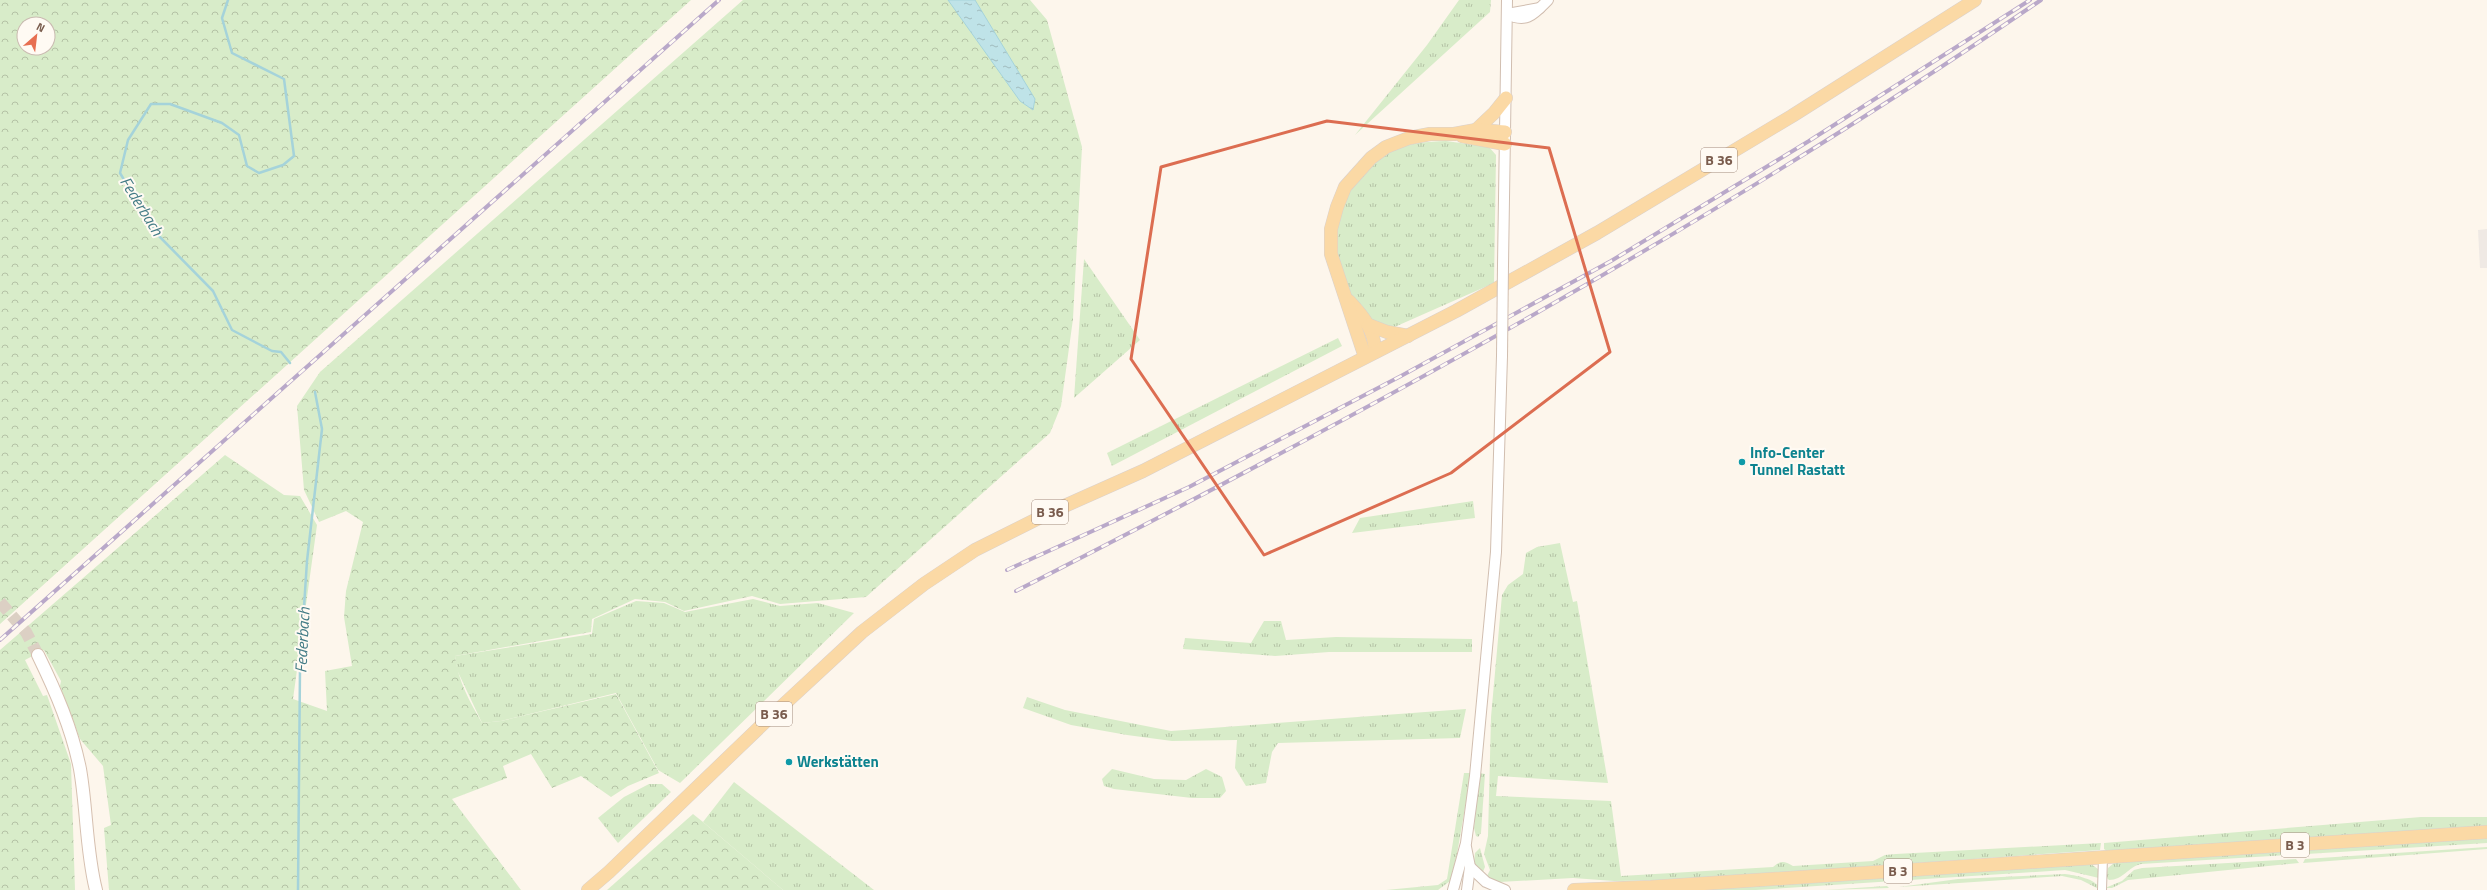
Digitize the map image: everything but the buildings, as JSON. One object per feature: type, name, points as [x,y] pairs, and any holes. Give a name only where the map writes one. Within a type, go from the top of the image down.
[{"type":"main road","name":"B 36","points":[[588,890],[609,872],[766,721],[862,632],[924,584],[974,550],[1051,512],[1143,471],[1408,336],[1598,234],[1792,116],[1975,0]]},
{"type":"main road","points":[[1476,130],[1494,113],[1506,98]]},
{"type":"main road","points":[[1454,134],[1476,130],[1505,138]]},
{"type":"main road","points":[[1370,355],[1345,297],[1331,254],[1331,236],[1337,207],[1345,187],[1357,172],[1386,147],[1410,138],[1430,134],[1454,134],[1505,138]]},
{"type":"main road","points":[[1345,297],[1369,325],[1373,335],[1370,355]]},
{"type":"main road","points":[[1369,325],[1387,332],[1408,336]]},
{"type":"main road","points":[[38,655],[66,717],[74,742],[84,796],[91,869],[96,890]]},
{"type":"main road","name":"B 3","points":[[1574,890],[1651,887],[2487,832]]},
{"type":"main road","points":[[88,890],[91,869]]},
{"type":"street","points":[[1453,890],[1466,843],[1475,776],[1496,552],[1502,356],[1507,0]]},
{"type":"street","points":[[1507,14],[1544,4]]},
{"type":"street","points":[[1466,843],[1470,867],[1467,890]]},
{"type":"street","points":[[2102,890],[2103,857]]},
{"type":"street","points":[[1470,867],[1486,882],[1505,890]]},
{"type":"highlighted area","points":[[1327,121],[1549,148],[1610,352],[1451,473],[1264,555],[1131,359],[1161,167]]},
{"type":"shaded area","points":[[2487,229],[2487,268],[2480,268],[2478,230]]},
{"type":"green space","points":[[0,0],[691,0],[0,624]]},
{"type":"green space","points":[[743,0],[1030,0],[1047,20],[1082,147],[1073,319],[1061,406],[1050,433],[866,597],[780,604],[752,596],[684,611],[665,602],[635,599],[592,619],[591,632],[455,656],[462,683],[482,723],[501,721],[616,694],[659,773],[628,786],[611,797],[581,776],[552,788],[531,754],[503,766],[507,778],[452,799],[521,890],[109,890],[104,828],[111,825],[103,766],[80,739],[60,686],[61,681],[44,650],[25,660],[43,696],[47,695],[71,764],[75,890],[0,890],[0,650],[225,455],[284,495],[300,496],[317,525],[293,699],[327,711],[325,671],[352,666],[344,617],[346,591],[363,522],[346,511],[319,522],[304,490],[297,406],[320,372]]},
{"type":"green space","points":[[1459,0],[1491,0],[1490,12],[1355,135],[1427,45]]},
{"type":"green space","points":[[1446,141],[1489,147],[1496,155],[1494,283],[1390,329],[1372,320],[1361,311],[1353,299],[1338,267],[1335,242],[1341,211],[1356,182],[1379,159],[1398,148],[1405,146],[1419,143]]},
{"type":"green space","points":[[1084,259],[1140,340],[1074,398]]},
{"type":"green space","points":[[1338,338],[1342,346],[1112,466],[1107,453]]},
{"type":"green space","points":[[1473,501],[1475,518],[1352,533],[1360,518]]},
{"type":"green space","points":[[1560,543],[1573,602],[1577,601],[1608,783],[1498,776],[1496,796],[1611,801],[1621,876],[1773,867],[1778,863],[1783,862],[1793,866],[1873,861],[1885,855],[1896,854],[2101,843],[2100,850],[1675,880],[1614,881],[1573,878],[1499,882],[1486,878],[1490,870],[1484,854],[1488,836],[1491,717],[1502,595],[1508,585],[1523,574],[1526,553],[1537,547]]},
{"type":"green space","points":[[753,599],[780,606],[818,603],[854,613],[680,783],[658,770],[616,693],[501,721],[482,723],[457,670],[455,656],[592,634],[594,619],[636,601],[664,603],[685,612]]},
{"type":"green space","points":[[1264,621],[1281,621],[1286,640],[1336,637],[1472,639],[1472,652],[1329,652],[1275,656],[1183,649],[1185,638],[1251,643]]},
{"type":"green space","points":[[1027,697],[1065,710],[1171,731],[1466,709],[1460,738],[1278,743],[1272,752],[1266,783],[1246,786],[1235,768],[1237,740],[1172,741],[1071,725],[1023,708]]},
{"type":"green space","points":[[1112,769],[1154,779],[1186,780],[1206,769],[1222,777],[1226,791],[1220,798],[1192,798],[1114,789],[1104,786],[1102,779]]},
{"type":"green space","points":[[1464,773],[1471,773],[1457,854],[1450,881],[1438,890],[1386,890],[1438,885],[1447,879]]},
{"type":"green space","points":[[1479,773],[1485,774],[1481,833],[1478,837],[1476,836],[1474,828]]},
{"type":"green space","points":[[734,782],[874,890],[783,890],[703,822]]},
{"type":"green space","points":[[649,784],[662,784],[671,792],[618,843],[598,818],[624,797]]},
{"type":"green space","points":[[693,814],[703,822],[783,890],[607,890]]},
{"type":"green space","points":[[2421,817],[2487,817],[2487,826],[2107,851],[2104,849],[2104,843]]},
{"type":"green space","points":[[2487,837],[2487,843],[2141,864],[2132,868],[2118,878],[2109,880],[2106,877],[2108,868],[2115,862]]},
{"type":"green space","points":[[2487,847],[2487,849],[2303,863],[2305,859]]},
{"type":"green space","points":[[1480,848],[1485,867],[1482,874],[1474,862],[1475,853]]},
{"type":"green space","points":[[2296,859],[2299,863],[2128,880],[2112,888],[2105,888],[2122,881],[2134,870],[2142,868]]},
{"type":"green space","points":[[2091,864],[2098,869],[2099,878],[2065,870],[1756,890],[1689,890]]},
{"type":"green space","points":[[2065,874],[2090,880],[2098,886],[2099,889],[2081,880],[2062,876],[1899,887],[1958,879]]},
{"type":"green space","points":[[1887,886],[1889,888],[1824,890]]},
{"type":"water","points":[[948,0],[975,0],[1035,99],[1033,110],[1020,101]]},
{"type":"waterway","name":"Federbach","points":[[228,0],[222,18],[232,53],[284,79],[294,156],[283,165],[259,173],[247,166],[239,135],[222,123],[170,104],[151,104],[128,140],[120,173],[155,232],[213,291],[232,330],[272,351],[281,352],[290,363]]},
{"type":"waterway","name":"Federbach","points":[[298,890],[300,668],[307,561],[322,429],[315,392]]},
{"type":"tunnel","points":[[0,602],[26,632],[38,655]]},
{"type":"railway","points":[[0,640],[719,0]]},
{"type":"railway","points":[[1007,570],[1189,487],[1401,376],[1611,261],[1809,141],[2030,0]]},
{"type":"railway","points":[[1016,591],[1279,454],[1538,312],[1666,238],[1793,161],[1918,82],[2041,0]]},
{"type":"place","name":"Info-Center Tunnel Rastatt","points":[[1742,462]]},
{"type":"place","name":"Werkstätten","points":[[789,762]]}]
